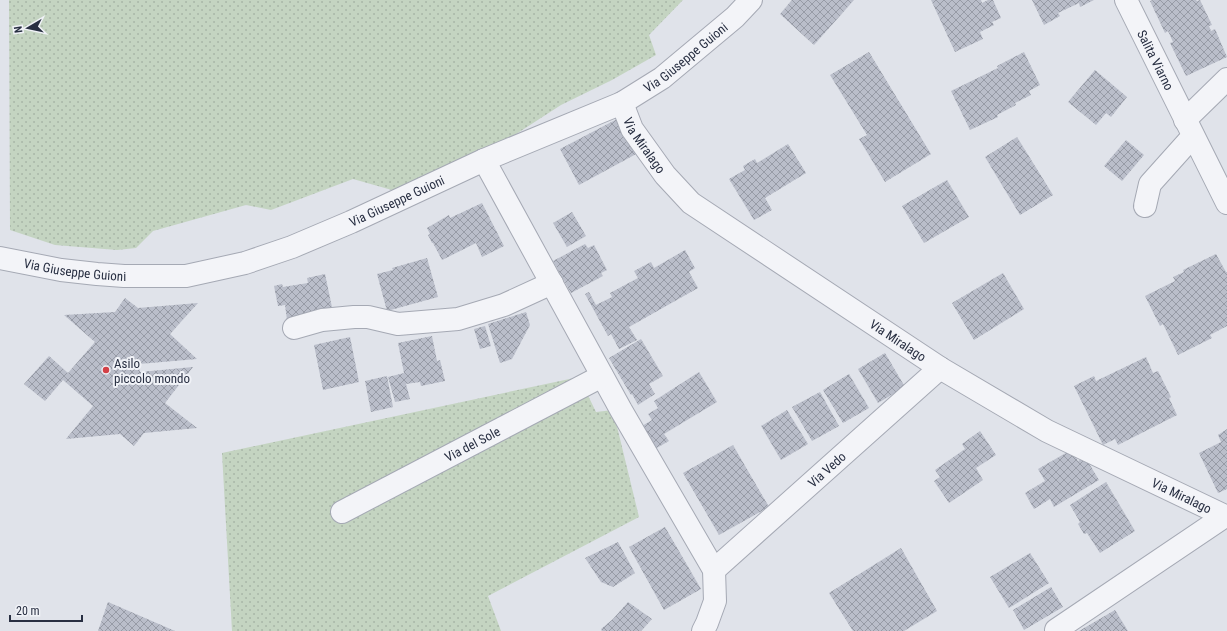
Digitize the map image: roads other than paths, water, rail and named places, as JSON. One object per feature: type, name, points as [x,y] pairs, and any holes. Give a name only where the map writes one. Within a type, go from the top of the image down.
[{"type":"street","name":"Via Giuseppe Guioni","points":[[0,258],[61,270],[90,273],[124,276],[186,276],[245,263],[292,247],[351,222],[484,160],[622,103],[662,78],[735,17],[751,0]]},
{"type":"street","name":"Salita Viarno","points":[[1126,0],[1227,203]]},
{"type":"street","points":[[1145,206],[1150,184],[1189,128],[1227,79]]},
{"type":"street","name":"Via Miralago","points":[[622,103],[632,129],[665,175],[691,204],[940,368],[1047,431],[1226,516]]},
{"type":"street","points":[[484,160],[621,410],[714,570],[715,601],[703,631]]},
{"type":"street","points":[[294,328],[322,320],[354,317],[368,317],[398,324],[458,319],[504,305],[552,283]]},
{"type":"street","name":"Via Vedo","points":[[714,570],[940,368]]},
{"type":"street","name":"Via del Sole","points":[[342,512],[602,376]]},
{"type":"street","name":"Via Miralago","points":[[1056,630],[1226,516]]},
{"type":"place","name":"Asilo piccolo mondo","points":[[106,370]]}]
